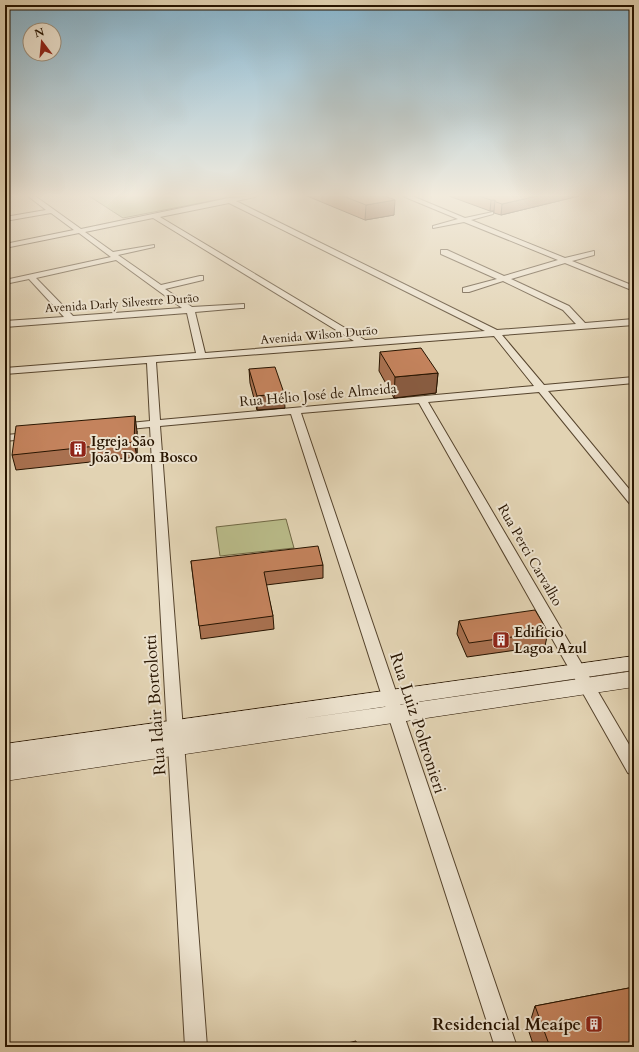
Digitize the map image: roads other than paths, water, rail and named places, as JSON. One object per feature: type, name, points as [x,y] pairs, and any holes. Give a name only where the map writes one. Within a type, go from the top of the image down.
[{"type":"main road","points":[[583,679],[634,663]]},
{"type":"main road","points":[[5,753],[176,737],[583,679],[634,679]]},
{"type":"main road","points":[[5,771],[176,737]]},
{"type":"street","points":[[100,245],[190,310],[201,356]]},
{"type":"street","points":[[202,245],[363,343]]},
{"type":"street","points":[[320,245],[496,333],[634,502]]},
{"type":"street","points":[[528,245],[634,290]]},
{"type":"street","points":[[5,282],[152,246]]},
{"type":"street","points":[[444,252],[566,308],[583,326]]},
{"type":"street","points":[[466,290],[591,253]]},
{"type":"street","points":[[30,276],[72,319]]},
{"type":"street","points":[[159,288],[200,278]]},
{"type":"street","name":"Avenida Darly Silvestre Durão","points":[[5,324],[240,306]]},
{"type":"street","name":"Avenida Wilson Durão","points":[[5,371],[634,322]]},
{"type":"street","name":"Rua Idair Bortolotti","points":[[151,360],[196,1047]]},
{"type":"street","name":"Rua Hélio José de Almeida","points":[[108,428],[634,380]]},
{"type":"street","name":"Rua Perci Carvalho","points":[[422,400],[634,768]]},
{"type":"street","name":"Rua Luiz Poltronieri","points":[[295,411],[506,1047]]},
{"type":"street","points":[[5,438],[37,435]]},
{"type":"place","name":"Igreja São João Dom Bosco","points":[[78,449]]},
{"type":"place","name":"Edifício Lagoa Azul","points":[[501,640]]},
{"type":"place","name":"Residencial Meaípe","points":[[594,1024]]}]
